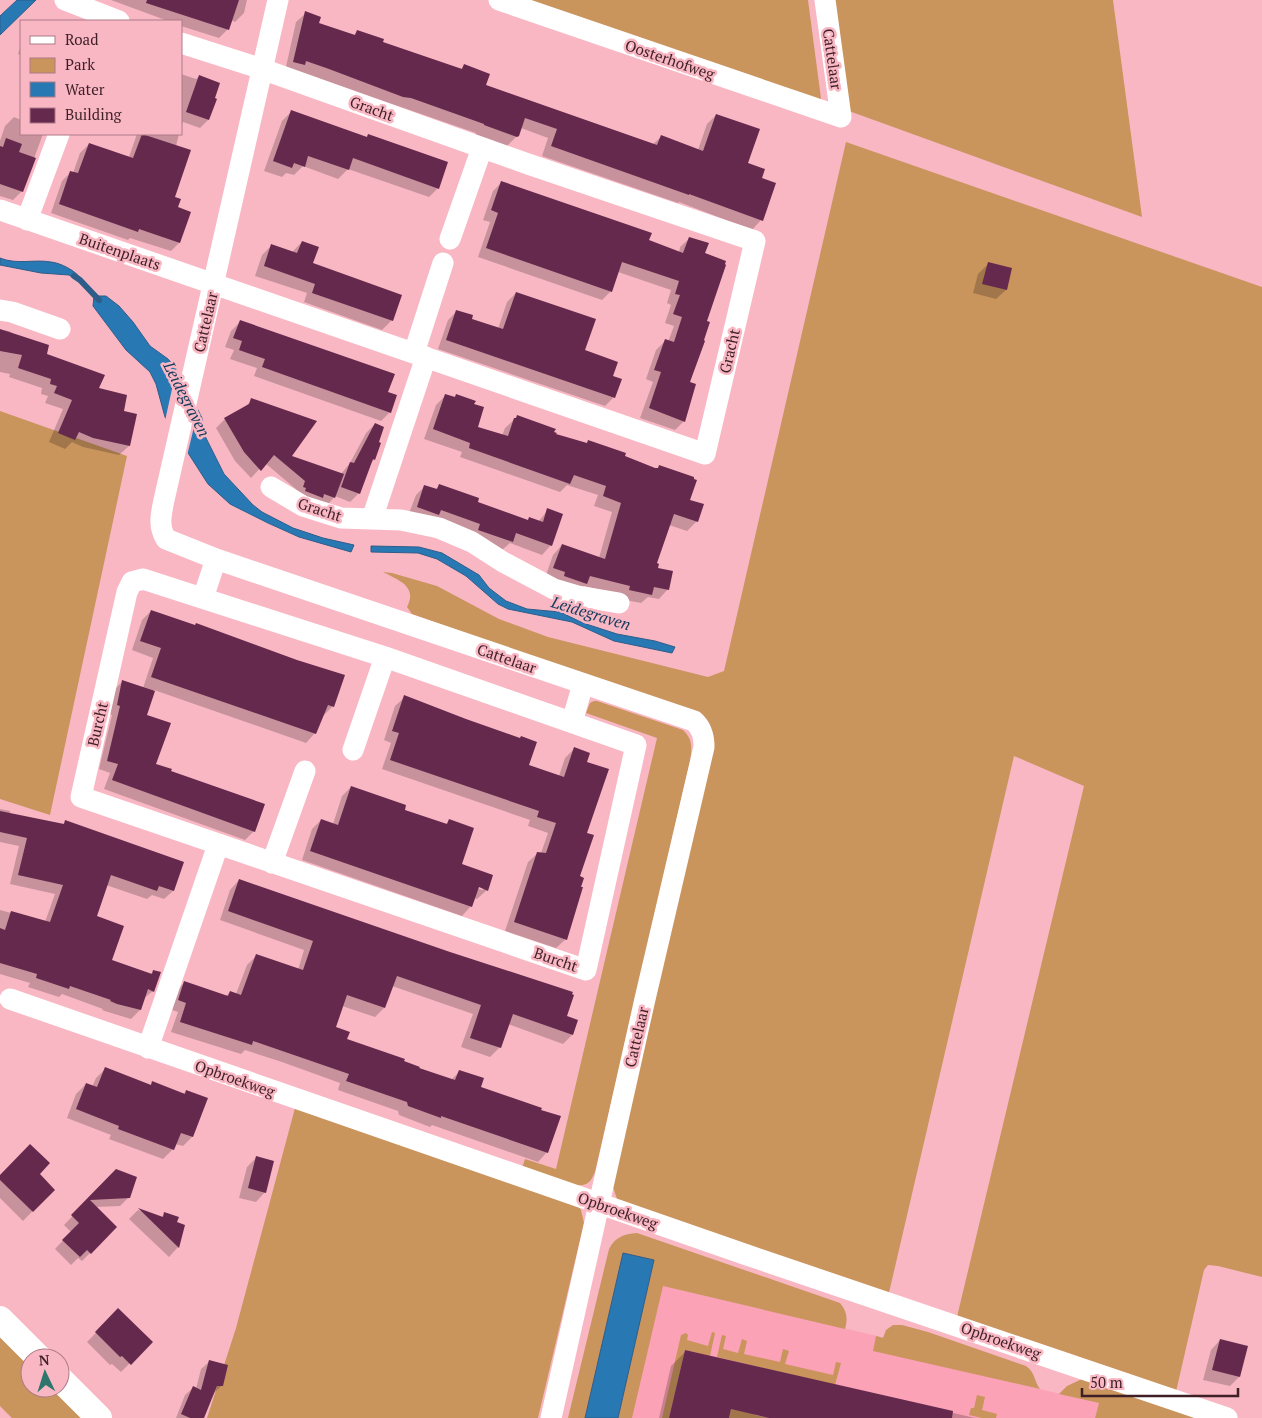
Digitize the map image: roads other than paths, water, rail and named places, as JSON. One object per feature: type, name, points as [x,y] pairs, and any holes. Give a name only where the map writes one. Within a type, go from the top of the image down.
[{"type":"main road","points":[[0,1319],[29,1348]]},
{"type":"main road","points":[[70,1389],[99,1418]]},
{"type":"street","points":[[65,0],[117,20]]},
{"type":"street","name":"Cattelaar","points":[[278,0],[160,517],[162,532],[166,539],[216,559],[694,721],[699,726],[704,739],[704,747],[551,1418]]},
{"type":"street","name":"Oosterhofweg","points":[[499,0],[841,118]]},
{"type":"street","name":"Cattelaar","points":[[825,0],[841,118]]},
{"type":"street","points":[[182,43],[262,69]]},
{"type":"street","name":"Gracht","points":[[213,283],[704,454],[755,240],[482,148],[262,69]]},
{"type":"street","points":[[27,220],[59,135]]},
{"type":"street","points":[[450,239],[482,148]]},
{"type":"street","name":"Buitenplaats","points":[[0,210],[213,283]]},
{"type":"street","points":[[372,519],[420,355],[443,263]]},
{"type":"street","points":[[0,310],[12,312],[60,329]]},
{"type":"street","name":"Gracht","points":[[271,487],[290,500],[316,511],[341,518],[401,520],[439,528],[472,542],[503,562],[554,589],[578,596],[619,603]]},
{"type":"street","points":[[203,598],[216,559]]},
{"type":"street","name":"Burcht","points":[[144,578],[385,658],[636,745],[586,970],[81,797],[127,592],[132,582],[144,578]]},
{"type":"street","points":[[353,750],[385,658]]},
{"type":"street","points":[[572,722],[584,684]]},
{"type":"street","points":[[272,863],[305,771]]},
{"type":"street","points":[[148,1048],[218,845]]},
{"type":"street","name":"Opbroekweg","points":[[5,997],[756,1258],[1227,1418]]},
{"type":"water","points":[[17,0],[36,0],[0,35],[0,16]]},
{"type":"water","points":[[0,258],[13,261],[45,261],[55,263],[72,270],[81,279],[79,282],[69,275],[41,273],[0,265]]},
{"type":"water","points":[[94,296],[106,296],[119,306],[150,346],[168,359],[178,371],[202,418],[205,436],[224,474],[253,505],[262,512],[293,528],[323,538],[354,545],[351,552],[299,537],[268,523],[230,504],[208,484],[165,417],[156,384],[150,372],[126,350],[93,306]]},
{"type":"water","points":[[371,546],[419,547],[442,553],[479,575],[489,588],[506,601],[527,609],[560,612],[583,623],[617,634],[675,647],[672,653],[614,641],[572,622],[508,609],[498,604],[466,576],[437,559],[418,553],[371,552]]},
{"type":"water","points":[[623,1253],[654,1260],[618,1418],[585,1418]]},
{"type":"waterway","name":"Leidegraven","points":[[74,276],[99,300]]}]
